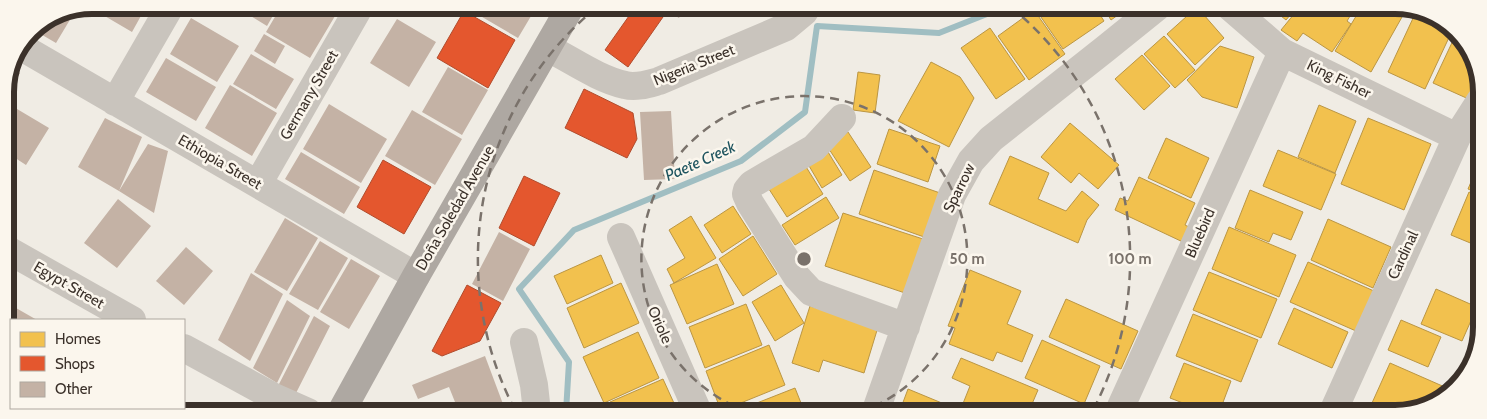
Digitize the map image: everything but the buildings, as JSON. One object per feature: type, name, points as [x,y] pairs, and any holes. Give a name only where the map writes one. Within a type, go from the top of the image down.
[{"type":"main road","name":"Doña Soledad Avenue","points":[[345,405],[416,276],[567,14]]},
{"type":"street","points":[[115,102],[166,14]]},
{"type":"street","name":"Germany Street","points":[[258,184],[355,14]]},
{"type":"street","name":"Nigeria Street","points":[[548,48],[601,76],[625,85],[641,86],[659,81],[786,27],[802,14]]},
{"type":"street","name":"Sparrow","points":[[878,405],[952,195],[971,161],[991,139],[1106,50],[1148,14]]},
{"type":"street","name":"King Fisher","points":[[1237,14],[1282,52],[1457,137]]},
{"type":"street","name":"Ethiopia Street","points":[[26,50],[416,276]]},
{"type":"street","name":"Bluebird","points":[[1122,405],[1282,52]]},
{"type":"street","name":"Cardinal","points":[[1336,405],[1457,137],[1473,112]]},
{"type":"street","points":[[842,118],[814,148],[752,184],[746,194],[782,254],[806,288],[811,292],[906,327]]},
{"type":"street","name":"Oriole","points":[[621,237],[695,405]]},
{"type":"street","name":"Egypt Street","points":[[14,254],[130,319]]},
{"type":"street","points":[[524,342],[534,385],[536,405]]},
{"type":"street","points":[[185,349],[293,405]]},
{"type":"waterway","name":"Paete Creek","points":[[566,405],[569,362],[519,289],[574,230],[741,161],[805,112],[817,26],[939,33],[987,14]]}]
